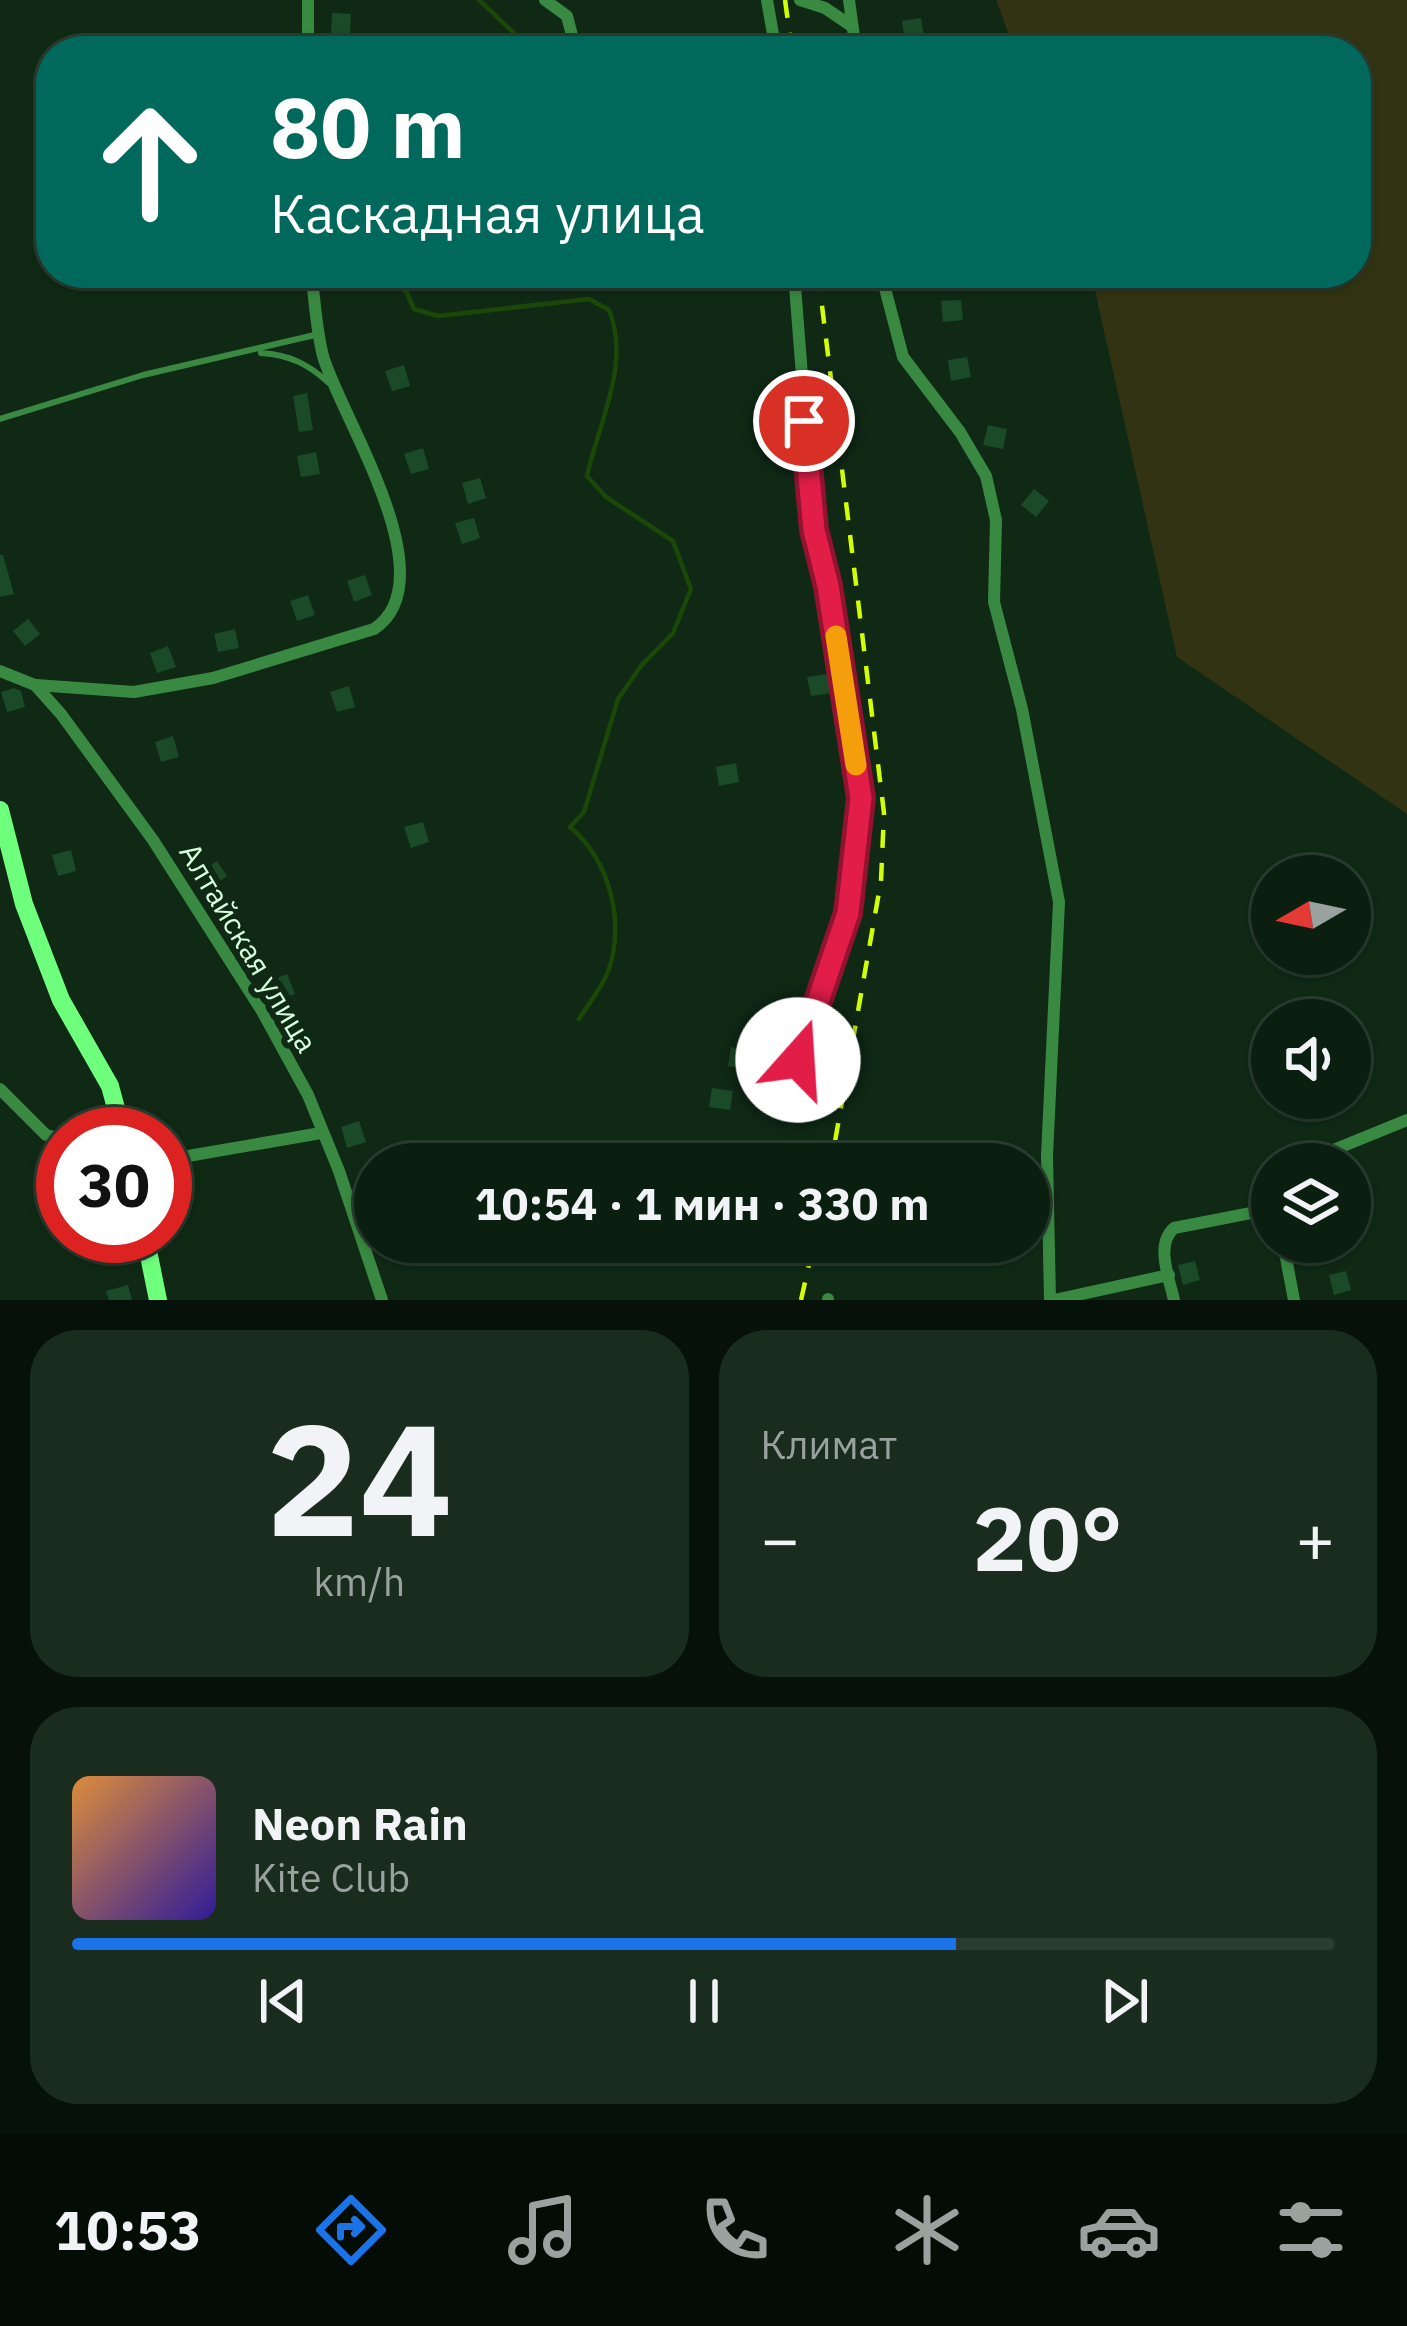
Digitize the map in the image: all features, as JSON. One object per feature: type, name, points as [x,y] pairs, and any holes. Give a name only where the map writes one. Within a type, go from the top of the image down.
[{"type":"street","points":[[308,0],[308,36]]},
{"type":"street","points":[[545,0],[567,16],[572,36]]},
{"type":"street","points":[[767,0],[773,36]]},
{"type":"street","points":[[805,0],[850,25]]},
{"type":"street","points":[[849,0],[853,36]]},
{"type":"street","points":[[0,671],[35,685],[134,692],[213,678],[386,622],[398,586],[388,504],[334,387],[319,334],[313,288]]},
{"type":"street","points":[[795,288],[814,530],[828,586],[861,798],[848,913],[798,1060]]},
{"type":"street","points":[[885,288],[903,357],[960,432],[986,476],[996,520],[994,602],[1004,630],[1059,902],[1047,1156],[1052,1300],[1169,1275]]},
{"type":"street","name":"Алтайская улица","points":[[35,685],[153,840],[262,1012],[308,1095],[382,1300]]},
{"type":"street","points":[[0,810],[23,904],[61,1000],[110,1087],[116,1107]]},
{"type":"street","points":[[0,1089],[36,1125]]},
{"type":"street","points":[[1350,1143],[1407,1120]]},
{"type":"street","points":[[192,1155],[321,1132]]},
{"type":"street","points":[[1174,1300],[1166,1234],[1174,1228],[1251,1212]]},
{"type":"street","points":[[150,1263],[158,1300]]},
{"type":"street","points":[[1287,1263],[1294,1300]]},
{"type":"lane","points":[[0,419],[143,375],[319,334]]},
{"type":"lane","points":[[252,352],[281,354],[308,365],[334,387]]},
{"type":"shaded area","points":[[996,0],[1407,0],[1407,814],[1177,657],[1094,288],[1371,288],[1371,36],[1009,36]]},
{"type":"building","points":[[332,13],[351,14],[350,35],[331,34]]},
{"type":"building","points":[[921,18],[924,36],[904,36],[902,21]]},
{"type":"building","points":[[961,300],[963,320],[943,322],[941,301]]},
{"type":"building","points":[[967,357],[971,377],[951,381],[948,360]]},
{"type":"building","points":[[404,365],[410,386],[392,391],[385,371]]},
{"type":"building","points":[[307,393],[313,430],[299,432],[293,396]]},
{"type":"building","points":[[988,425],[1007,429],[1003,449],[983,445]]},
{"type":"building","points":[[785,436],[789,455],[769,459],[765,440]]},
{"type":"building","points":[[423,448],[429,469],[411,474],[404,454]]},
{"type":"building","points":[[316,452],[320,474],[301,477],[297,456]]},
{"type":"building","points":[[480,478],[486,498],[468,504],[462,483]]},
{"type":"building","points":[[1034,489],[1049,501],[1036,517],[1021,505]]},
{"type":"building","points":[[474,518],[480,538],[462,544],[455,523]]},
{"type":"building","points":[[0,555],[14,594],[0,597]]},
{"type":"building","points":[[365,575],[372,595],[354,602],[347,581]]},
{"type":"building","points":[[308,595],[315,615],[297,621],[290,601]]},
{"type":"building","points":[[28,619],[40,634],[25,646],[13,631]]},
{"type":"building","points":[[235,629],[239,648],[218,652],[214,634]]},
{"type":"building","points":[[168,646],[176,667],[157,673],[150,653]]},
{"type":"building","points":[[828,674],[831,693],[811,696],[807,677]]},
{"type":"building","points":[[349,686],[355,707],[337,712],[330,692]]},
{"type":"building","points":[[21,691],[25,707],[7,712],[1,692]]},
{"type":"building","points":[[173,736],[179,757],[161,762],[155,742]]},
{"type":"building","points":[[736,763],[739,782],[719,786],[716,767]]},
{"type":"building","points":[[423,822],[429,842],[411,848],[404,827]]},
{"type":"building","points":[[71,850],[76,871],[58,876],[52,855]]},
{"type":"building","points":[[217,861],[227,876],[210,888],[200,872]]},
{"type":"building","points":[[287,974],[295,994],[277,1001],[269,981]]},
{"type":"building","points":[[731,1047],[751,1050],[748,1070],[728,1066]]},
{"type":"building","points":[[712,1088],[733,1091],[730,1110],[709,1107]]},
{"type":"building","points":[[359,1121],[366,1142],[347,1148],[341,1127]]},
{"type":"building","points":[[1195,1261],[1200,1280],[1183,1285],[1178,1265]]},
{"type":"building","points":[[1346,1271],[1351,1290],[1334,1295],[1329,1275]]},
{"type":"building","points":[[128,1285],[132,1300],[109,1300],[106,1291]]},
{"type":"waterway","points":[[479,0],[517,36]]},
{"type":"waterway","points":[[402,288],[414,309],[438,316],[589,299],[609,310],[615,330],[615,372],[587,476],[606,497],[673,541],[691,589],[673,633],[618,699],[584,812],[570,827],[604,873],[615,930],[609,969],[579,1019]]},
{"type":"railway","points":[[785,0],[790,36]]},
{"type":"railway","points":[[820,288],[884,813],[881,881],[835,1143]]},
{"type":"railway","points":[[801,1300],[809,1263]]},
{"type":"slow traffic","points":[[836,636],[856,765]]},
{"type":"route","points":[[798,1060],[848,913],[861,798],[828,586],[814,530],[804,421]]}]
